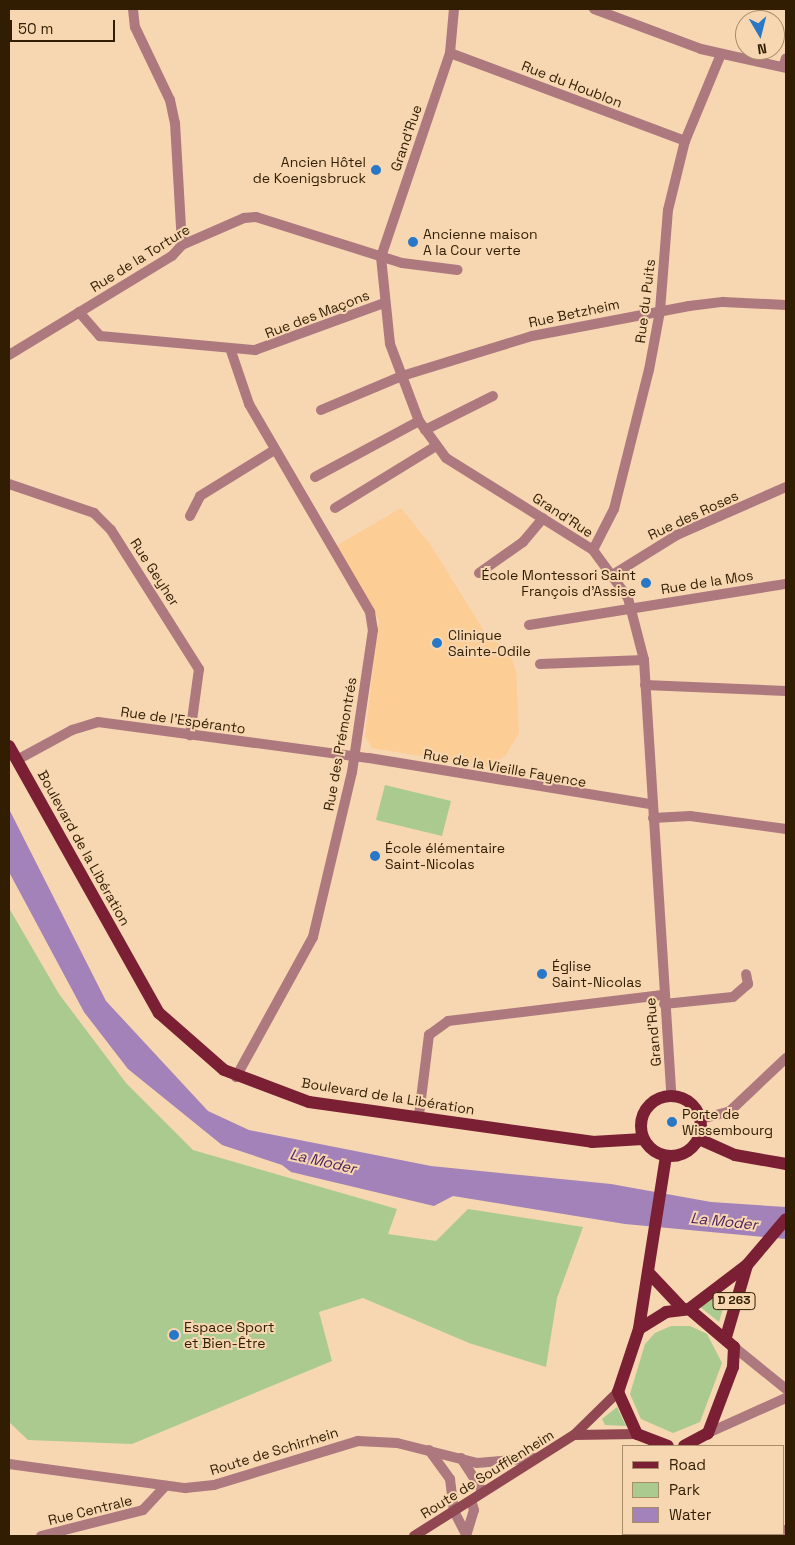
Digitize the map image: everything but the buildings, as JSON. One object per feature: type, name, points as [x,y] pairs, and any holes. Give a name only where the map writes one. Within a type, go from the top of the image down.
[{"type":"main road","name":"Boulevard de la Libération","points":[[9,746],[159,1012],[196,1050],[236,1077],[309,1102],[418,1115],[592,1142],[643,1139]]},
{"type":"main road","points":[[671,1095],[690,1102],[701,1119],[699,1139],[685,1153],[666,1156],[643,1139],[645,1110],[671,1095]]},
{"type":"main road","points":[[699,1139],[735,1155],[786,1164]]},
{"type":"main road","points":[[664,1445],[640,1439],[618,1392],[639,1329],[666,1156]]},
{"type":"main road","name":"D 263","points":[[686,1309],[750,1262],[786,1220]]},
{"type":"main road","name":"D 263","points":[[730,1342],[750,1262]]},
{"type":"main road","points":[[648,1272],[686,1309],[730,1342],[733,1367],[708,1432],[686,1445]]},
{"type":"main road","points":[[639,1329],[686,1309]]},
{"type":"main road","name":"Route de Soufflenheim","points":[[414,1536],[574,1434],[618,1392]]},
{"type":"main road","name":"Route de Soufflenheim","points":[[574,1434],[640,1439]]},
{"type":"street","points":[[133,9],[135,27],[170,100],[174,123],[182,245]]},
{"type":"street","name":"Grand'Rue","points":[[454,9],[450,53],[381,258],[384,303],[402,376],[419,421],[436,446],[460,468],[544,518],[592,550],[614,574],[632,610],[644,660],[651,804],[671,1095]]},
{"type":"street","points":[[594,9],[721,54],[785,64]]},
{"type":"street","name":"Rue du Houblon","points":[[450,53],[685,141]]},
{"type":"street","name":"Rue du Puits","points":[[592,550],[614,509],[660,311],[668,210],[685,141],[721,54]]},
{"type":"street","name":"Rue de la Torture","points":[[9,355],[172,256],[182,245],[230,222],[256,217],[381,258],[458,270]]},
{"type":"street","name":"Rue Betzheim","points":[[321,410],[402,376],[532,336],[660,311],[723,302],[786,305]]},
{"type":"street","name":"Rue des Maçons","points":[[79,312],[100,336],[231,351],[272,348],[384,303]]},
{"type":"street","name":"Rue des Prémontrés","points":[[231,351],[249,404],[273,451],[370,612],[373,630],[353,756],[313,937],[236,1077]]},
{"type":"street","points":[[425,430],[493,396]]},
{"type":"street","points":[[315,477],[419,421]]},
{"type":"street","points":[[334,508],[436,446]]},
{"type":"street","points":[[190,516],[200,496],[273,451]]},
{"type":"street","name":"Rue Geyher","points":[[9,484],[94,513],[111,530],[199,669],[190,735]]},
{"type":"street","name":"Rue des Roses","points":[[614,574],[677,535],[786,487]]},
{"type":"street","points":[[479,573],[524,542],[544,518]]},
{"type":"street","name":"Rue de la Mos","points":[[529,625],[786,584]]},
{"type":"street","points":[[540,664],[644,660]]},
{"type":"street","points":[[646,685],[786,691]]},
{"type":"street","name":"Rue de l'Espéranto","points":[[17,760],[72,730],[98,722],[353,756]]},
{"type":"street","name":"Rue de la Vieille Fayence","points":[[353,756],[651,804]]},
{"type":"street","points":[[653,818],[690,816],[786,829]]},
{"type":"street","points":[[418,1115],[428,1035],[448,1021],[664,1000],[733,997],[748,984],[746,974]]},
{"type":"street","points":[[701,1119],[730,1111],[786,1058]]},
{"type":"street","points":[[730,1342],[786,1389]]},
{"type":"street","points":[[708,1432],[786,1398]]},
{"type":"street","name":"Route de Schirrhein","points":[[9,1464],[165,1486],[214,1485],[358,1441],[429,1450],[484,1463],[535,1458]]},
{"type":"street","points":[[429,1450],[450,1480],[454,1511],[466,1536]]},
{"type":"street","points":[[461,1458],[483,1492]]},
{"type":"street","name":"Rue Centrale","points":[[42,1536],[143,1510],[165,1486]]},
{"type":"street","points":[[466,1536],[474,1510],[471,1500]]},
{"type":"shaded area","name":"Clinique Sainte-Odile","points":[[401,508],[430,544],[486,634],[510,653],[516,671],[519,733],[506,755],[488,767],[372,748],[365,736],[379,620],[336,546]]},
{"type":"green space","points":[[385,785],[451,801],[442,836],[376,820]]},
{"type":"green space","points":[[9,908],[59,994],[126,1083],[193,1150],[397,1209],[388,1234],[436,1241],[468,1209],[583,1227],[557,1298],[546,1367],[469,1343],[363,1298],[319,1312],[332,1361],[132,1444],[28,1440],[9,1422]]},
{"type":"green space","points":[[721,1293],[726,1298],[719,1322],[699,1306]]},
{"type":"green space","points":[[671,1326],[690,1326],[707,1334],[722,1363],[700,1422],[673,1433],[641,1419],[630,1394],[645,1344],[655,1333]]},
{"type":"green space","points":[[617,1407],[626,1426],[605,1425],[602,1419]]},
{"type":"water","name":"La Moder","points":[[9,809],[106,1001],[208,1111],[249,1130],[431,1166],[611,1184],[711,1202],[786,1207],[786,1239],[625,1224],[453,1196],[434,1206],[291,1172],[282,1165],[222,1145],[128,1069],[84,1012],[9,872]]},
{"type":"place","name":"Ancien Hôtel de Koenigsbruck","points":[[376,170]]},
{"type":"place","name":"Ancienne maison A la Cour verte","points":[[413,242]]},
{"type":"place","name":"École Montessori Saint François d'Assise","points":[[646,583]]},
{"type":"place","name":"Clinique Sainte-Odile","points":[[437,643]]},
{"type":"place","name":"École élémentaire Saint-Nicolas","points":[[375,856]]},
{"type":"place","name":"Église Saint-Nicolas","points":[[542,974]]},
{"type":"place","name":"Porte de Wissembourg","points":[[672,1122]]},
{"type":"place","name":"Espace Sport et Bien-Être","points":[[174,1335]]}]
